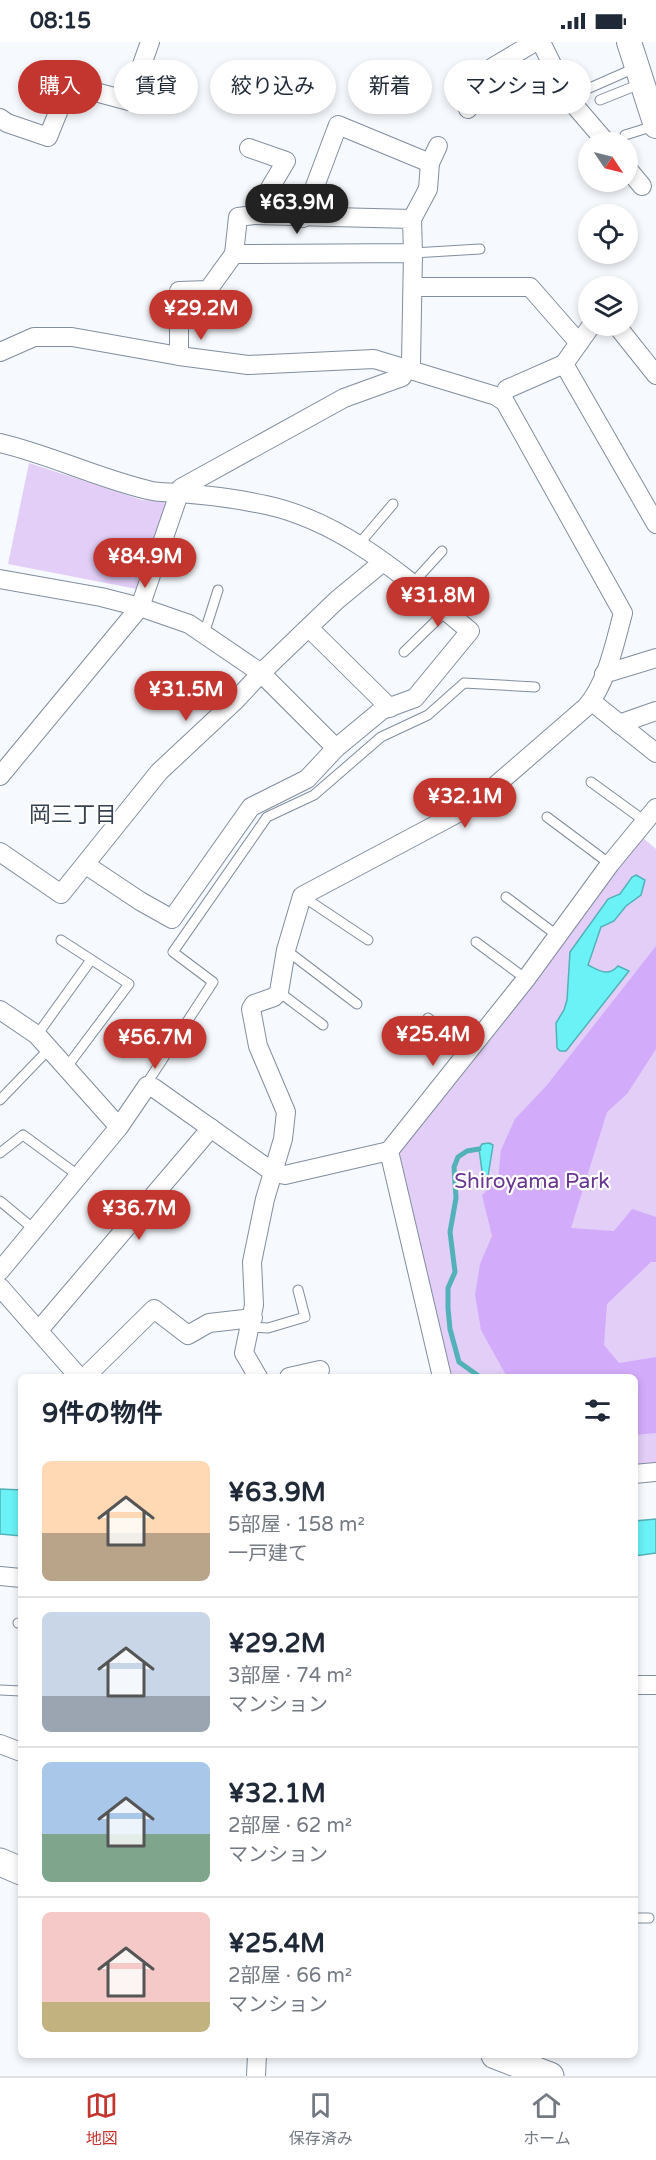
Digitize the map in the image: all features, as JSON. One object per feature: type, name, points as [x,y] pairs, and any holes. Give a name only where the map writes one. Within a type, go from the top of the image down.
[{"type":"main road","points":[[0,1862],[18,1870]]},
{"type":"main road","points":[[502,2058],[550,2076]]},
{"type":"street","points":[[0,118],[7,123],[48,136],[69,85],[129,101],[150,42]]},
{"type":"street","points":[[505,60],[535,42]]},
{"type":"street","points":[[541,42],[550,60]]},
{"type":"street","points":[[629,42],[656,125]]},
{"type":"street","points":[[582,114],[598,132]]},
{"type":"street","points":[[0,776],[140,607],[181,488],[344,398],[402,377],[411,363],[412,219],[428,189],[434,154],[338,125],[303,218]]},
{"type":"street","points":[[249,148],[286,161],[254,215]]},
{"type":"street","points":[[638,181],[642,186]]},
{"type":"street","points":[[179,356],[179,291],[208,290],[234,254],[238,216],[412,219]]},
{"type":"street","points":[[234,254],[413,253]]},
{"type":"street","points":[[413,287],[530,287],[579,343]]},
{"type":"street","points":[[501,398],[507,389],[564,364],[584,336]]},
{"type":"street","points":[[625,336],[656,375]]},
{"type":"street","points":[[0,352],[34,338],[72,337],[179,356],[248,365],[374,359],[501,398],[623,613],[610,662],[591,701],[473,805],[302,896],[286,950],[279,992],[274,997],[254,1004],[251,1009],[258,1046],[286,1112],[283,1139],[265,1199],[252,1262],[254,1305],[244,1353],[256,1374]]},
{"type":"street","points":[[564,364],[656,524]]},
{"type":"street","points":[[0,443],[30,450],[118,483],[154,492],[178,492],[264,504],[298,513],[359,544],[470,631],[415,698],[382,710],[336,748],[307,780],[251,807],[172,919],[86,865]]},
{"type":"street","points":[[0,852],[61,894],[159,772],[337,600],[383,562]]},
{"type":"street","points":[[2,583],[101,597],[140,607],[189,624],[261,673],[336,748]]},
{"type":"street","points":[[309,628],[390,708]]},
{"type":"street","points":[[604,674],[656,658]]},
{"type":"street","points":[[591,701],[656,753]]},
{"type":"street","points":[[619,724],[656,711]]},
{"type":"street","points":[[0,1271],[119,1126],[147,1086],[154,1088],[274,1173],[285,1175],[389,1151],[526,979],[610,864],[651,815]]},
{"type":"street","points":[[0,1010],[37,1035],[119,1126]]},
{"type":"street","points":[[39,1330],[211,1128]]},
{"type":"street","points":[[389,1151],[441,1374]]},
{"type":"street","points":[[0,1287],[76,1374]]},
{"type":"street","points":[[88,1374],[154,1309],[188,1335],[209,1323],[252,1322]]},
{"type":"street","points":[[302,1374],[320,1370]]},
{"type":"street","points":[[638,1474],[656,1472]]},
{"type":"street","points":[[0,1576],[18,1578]]},
{"type":"street","points":[[638,1685],[656,1685]]},
{"type":"street","points":[[0,1744],[18,1751]]},
{"type":"street","points":[[256,2076],[257,2058]]},
{"type":"lane","points":[[591,90],[640,75]]},
{"type":"lane","points":[[600,100],[640,75]]},
{"type":"lane","points":[[634,132],[656,125]]},
{"type":"lane","points":[[413,253],[480,249]]},
{"type":"lane","points":[[359,544],[393,504]]},
{"type":"lane","points":[[412,584],[442,551]]},
{"type":"lane","points":[[204,634],[218,590]]},
{"type":"lane","points":[[404,652],[446,611]]},
{"type":"lane","points":[[147,1086],[213,982],[173,952],[267,817],[314,795],[381,737],[428,715],[464,682],[535,687]]},
{"type":"lane","points":[[591,782],[651,815]]},
{"type":"lane","points":[[547,817],[610,864]]},
{"type":"lane","points":[[302,896],[368,940]]},
{"type":"lane","points":[[506,897],[558,936]]},
{"type":"lane","points":[[62,940],[129,984],[66,1068]]},
{"type":"lane","points":[[476,942],[526,979]]},
{"type":"lane","points":[[286,950],[357,1004]]},
{"type":"lane","points":[[37,1035],[90,960]]},
{"type":"lane","points":[[279,992],[323,1025]]},
{"type":"lane","points":[[428,1018],[469,1051]]},
{"type":"lane","points":[[0,1100],[50,1048]]},
{"type":"lane","points":[[0,1153],[23,1136],[79,1176]]},
{"type":"lane","points":[[0,1201],[35,1230]]},
{"type":"lane","points":[[252,1322],[268,1328],[305,1317],[298,1290]]},
{"type":"lane","points":[[0,1690],[18,1691]]},
{"type":"lane","points":[[638,1918],[649,1918]]},
{"type":"green space","points":[[29,463],[142,500],[163,501],[167,505],[137,589],[8,564]]},
{"type":"green space","name":"Shiroyama Park","points":[[643,838],[656,849],[656,1465],[638,1467],[638,1374],[448,1374],[396,1150]]},
{"type":"green space","points":[[656,946],[656,1049],[627,1094],[607,1112],[571,1228],[614,1231],[632,1209],[656,1217],[656,1262],[651,1262],[607,1304],[604,1345],[619,1363],[656,1357],[656,1433],[638,1435],[638,1374],[505,1374],[481,1330],[475,1295],[480,1264],[492,1236],[482,1195],[498,1180],[501,1150],[515,1119],[547,1085]]},
{"type":"water","points":[[636,875],[645,880],[641,895],[626,906],[614,921],[601,927],[588,965],[604,972],[611,971],[618,966],[629,971],[566,1051],[560,1051],[557,1048],[556,1023],[567,1000],[570,952],[608,899],[620,894]]},
{"type":"water","points":[[482,1144],[493,1145],[488,1176],[485,1180],[479,1149]]},
{"type":"water","points":[[0,1489],[18,1490],[18,1536],[0,1534]]},
{"type":"water","points":[[656,1519],[656,1553],[638,1556],[638,1521]]},
{"type":"waterway","points":[[476,1374],[459,1362],[450,1329],[448,1288],[455,1272],[450,1232],[456,1198],[454,1167],[458,1157],[467,1151],[479,1149]]},
{"type":"district","name":"岡三丁目","points":[[73,815]]}]
